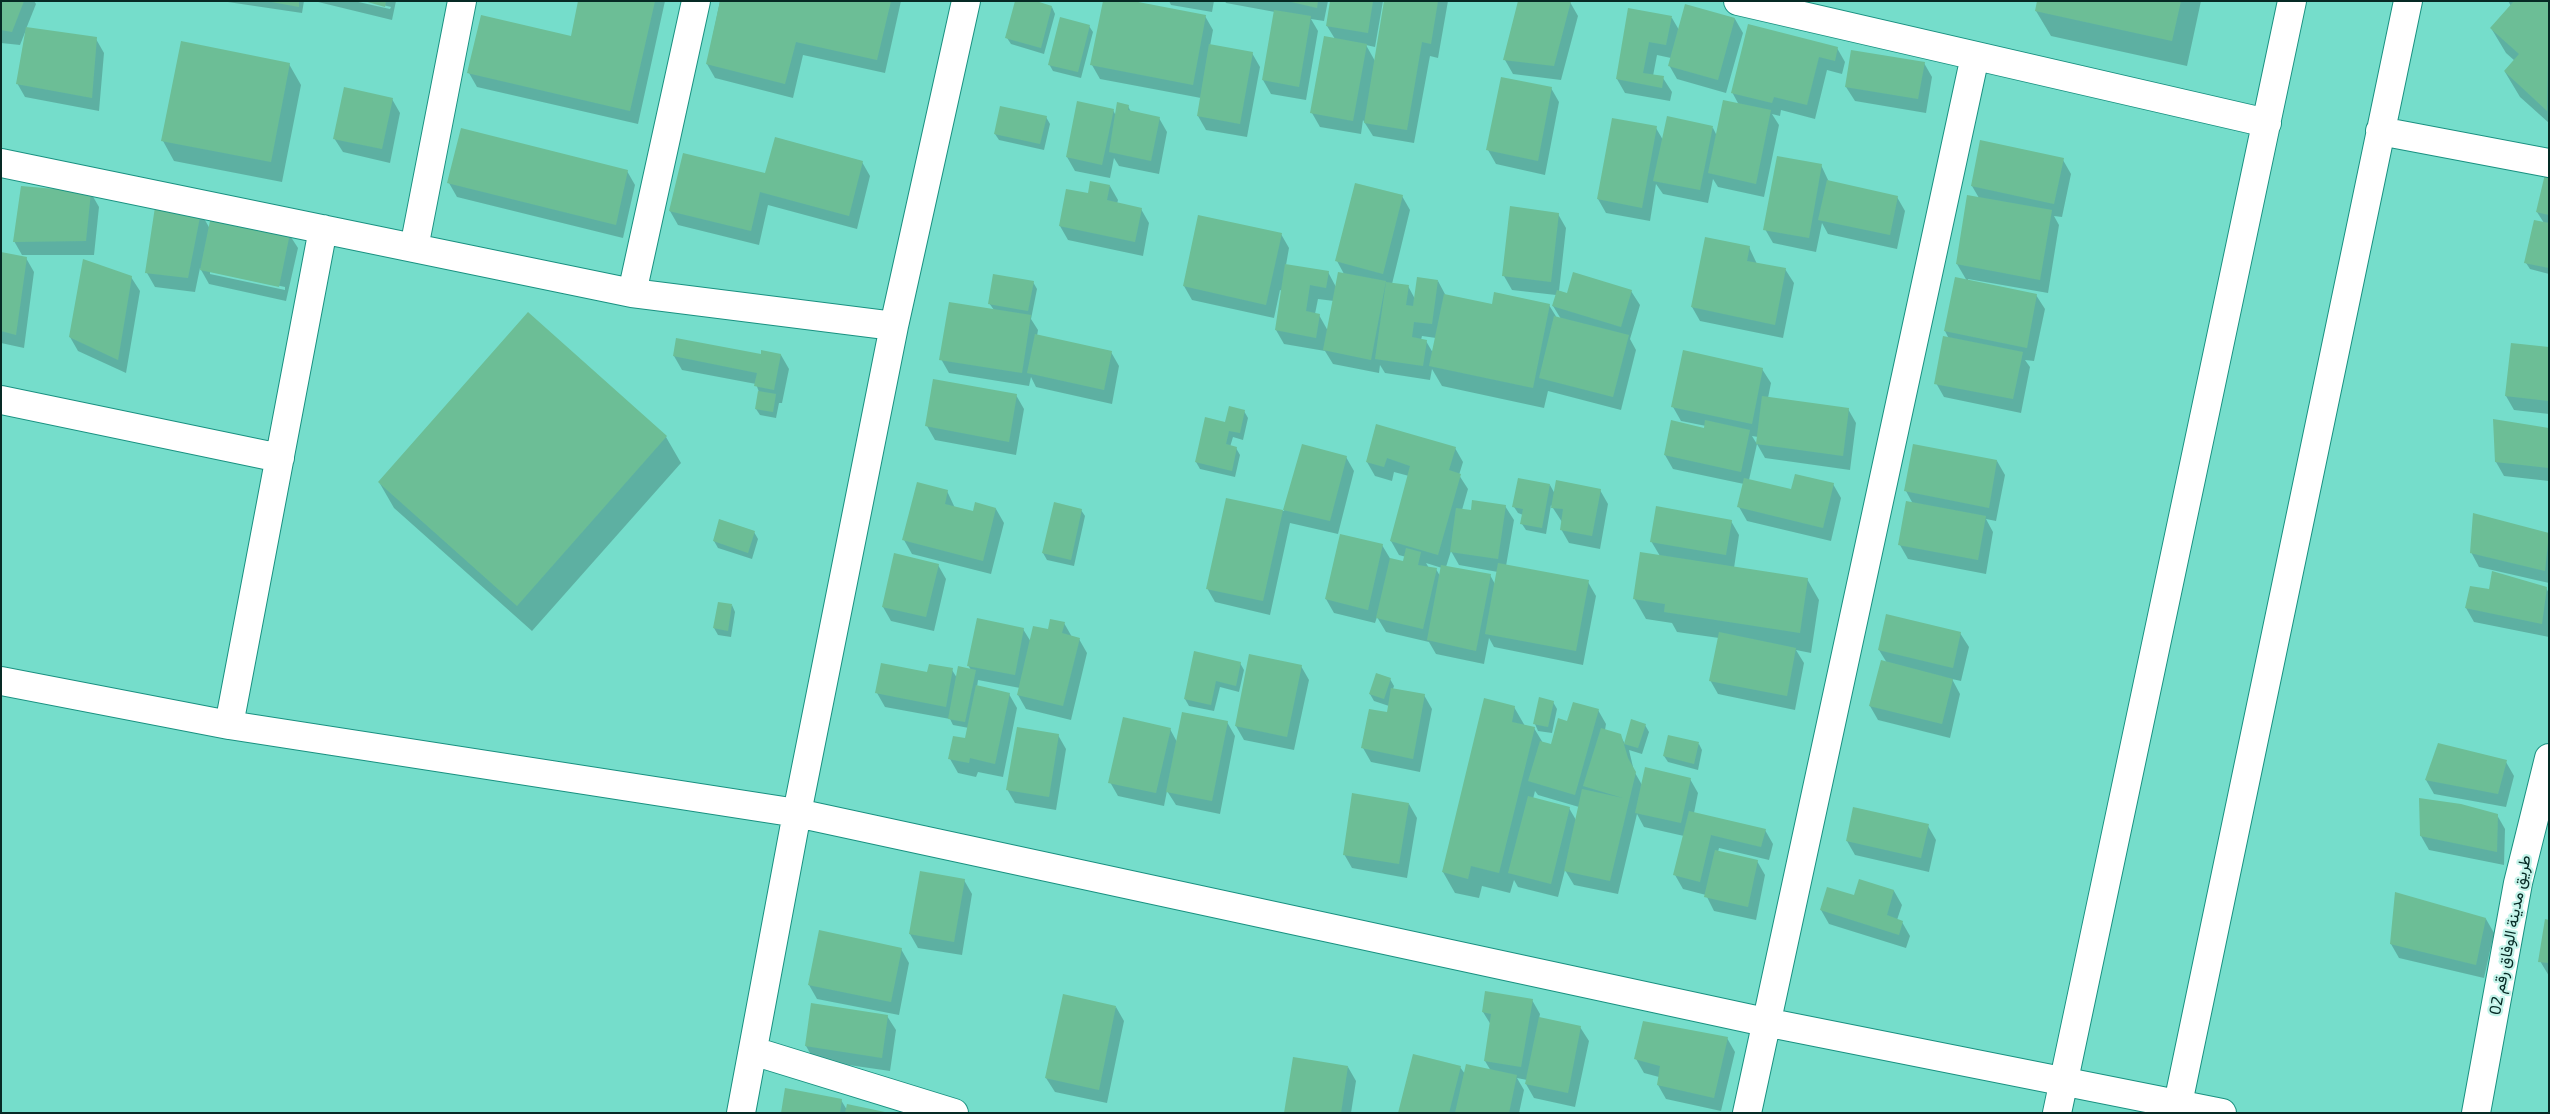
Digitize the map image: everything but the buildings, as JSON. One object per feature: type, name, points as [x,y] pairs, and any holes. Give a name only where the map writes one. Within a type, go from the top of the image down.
[{"type":"street","points":[[414,248],[462,1]]},
{"type":"street","points":[[632,293],[696,1]]},
{"type":"street","points":[[741,1113],[797,813],[894,326],[966,1]]},
{"type":"street","points":[[1738,1],[2267,123]]},
{"type":"street","points":[[2057,1113],[2292,1]]},
{"type":"street","points":[[2177,1108],[2408,1]]},
{"type":"street","points":[[1746,1113],[1975,56]]},
{"type":"street","points":[[2380,131],[2549,163]]},
{"type":"street","points":[[1,163],[632,293],[894,326]]},
{"type":"street","points":[[229,725],[323,229]]},
{"type":"street","points":[[1,400],[280,458]]},
{"type":"street","points":[[1,681],[229,725],[797,813],[1765,1022],[2064,1082],[2177,1108],[2222,1113]]},
{"type":"street","name":"طريق مدينة الوفاق رقم 02","points":[[2476,1113],[2518,883],[2549,758]]},
{"type":"street","points":[[753,1051],[954,1113]]}]
